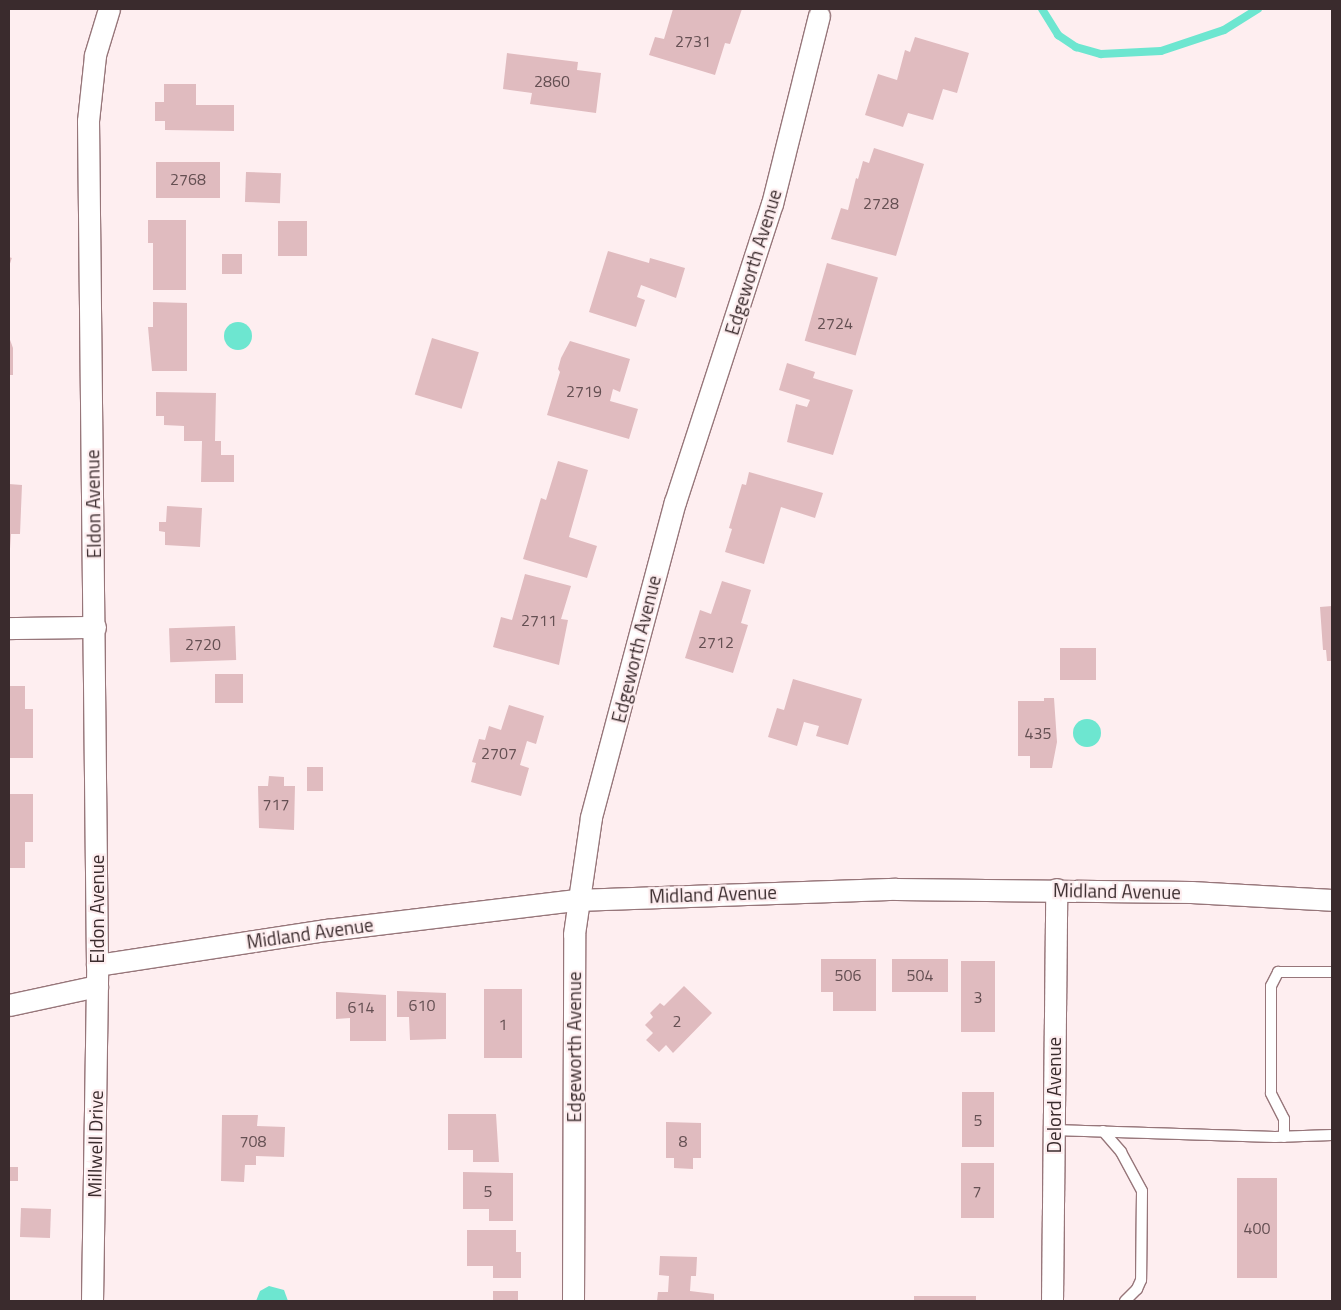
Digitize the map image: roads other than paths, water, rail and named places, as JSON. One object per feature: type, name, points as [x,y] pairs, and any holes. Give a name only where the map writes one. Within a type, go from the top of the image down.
[{"type":"street","name":"Eldon Avenue","points":[[97,976],[95,627],[88,121],[91,78],[106,16]]},
{"type":"street","name":"Edgeworth Avenue","points":[[573,1301],[576,900],[591,817],[675,502],[761,242],[819,16]]},
{"type":"street","points":[[9,628],[95,627]]},
{"type":"street","name":"Midland Avenue","points":[[9,1005],[97,976],[302,933],[576,900],[800,891],[1056,889],[1332,900]]},
{"type":"street","name":"Delord Avenue","points":[[1052,1301],[1056,889]]},
{"type":"street","name":"Millwell Drive","points":[[92,1301],[97,976]]},
{"type":"lane","points":[[1284,1137],[1284,1119],[1271,1093],[1271,986],[1278,972],[1332,972]]},
{"type":"lane","points":[[1054,1130],[1284,1137],[1332,1135]]},
{"type":"lane","points":[[1103,1131],[1122,1152],[1142,1191],[1140,1280],[1132,1297],[1125,1301]]},
{"type":"waterway","points":[[1042,9],[1058,35],[1076,47],[1101,54],[1161,51],[1224,30],[1258,9]]}]
